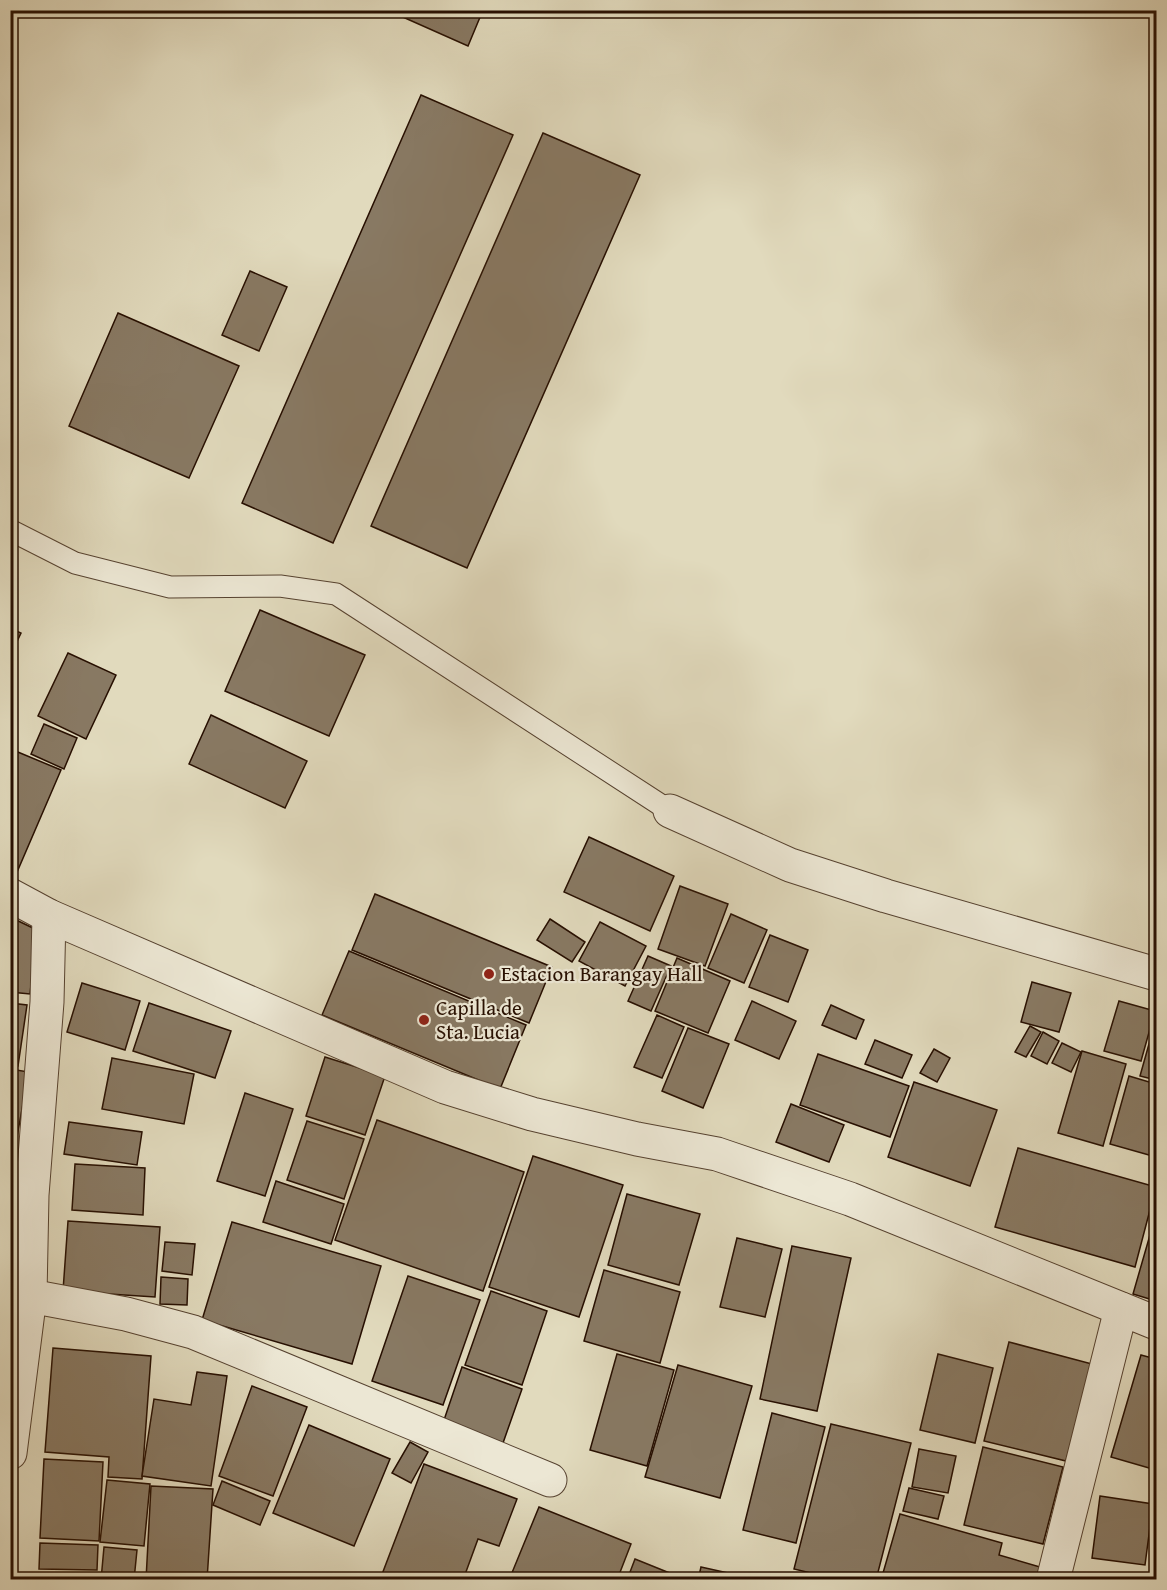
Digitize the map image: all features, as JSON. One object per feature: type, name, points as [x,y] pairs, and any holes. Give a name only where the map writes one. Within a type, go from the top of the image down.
[{"type":"street","points":[[670,811],[801,868],[886,896],[1156,974]]},
{"type":"street","points":[[10,895],[49,916],[445,1087],[532,1114],[637,1139],[717,1154],[850,1199],[1156,1323]]},
{"type":"street","points":[[10,1453],[30,1296],[33,1195],[47,1002],[49,916]]},
{"type":"street","points":[[30,1296],[126,1314],[193,1332],[550,1480]]},
{"type":"street","points":[[1053,1580],[1121,1308]]},
{"type":"lane","points":[[10,530],[75,563],[170,587],[279,586],[336,594],[670,811]]},
{"type":"building","points":[[387,10],[483,10],[468,46]]},
{"type":"building","points":[[421,95],[513,135],[333,543],[242,503]]},
{"type":"building","points":[[543,133],[640,175],[467,568],[371,526]]},
{"type":"building","points":[[250,271],[287,287],[259,351],[222,335]]},
{"type":"building","points":[[118,313],[239,366],[189,478],[69,426]]},
{"type":"building","points":[[260,610],[365,655],[329,736],[225,691]]},
{"type":"building","points":[[10,628],[21,633],[10,656]]},
{"type":"building","points":[[68,653],[116,675],[86,739],[38,716]]},
{"type":"building","points":[[211,715],[307,761],[285,808],[189,764]]},
{"type":"building","points":[[44,724],[77,738],[64,769],[31,754]]},
{"type":"building","points":[[13,750],[61,770],[14,879],[10,878],[10,756]]},
{"type":"building","points":[[589,837],[674,876],[650,931],[564,892]]},
{"type":"building","points":[[680,886],[728,904],[705,966],[658,949]]},
{"type":"building","points":[[375,894],[552,967],[529,1023],[352,950]]},
{"type":"building","points":[[731,914],[767,930],[744,983],[708,968]]},
{"type":"building","points":[[10,917],[37,930],[30,994],[10,992]]},
{"type":"building","points":[[550,919],[585,942],[572,962],[537,940]]},
{"type":"building","points":[[600,922],[646,946],[625,986],[579,961]]},
{"type":"building","points":[[770,935],[808,950],[788,1002],[749,987]]},
{"type":"building","name":"Capilla de Sta. Lucia","points":[[349,951],[526,1025],[500,1089],[322,1015]]},
{"type":"building","points":[[648,956],[671,966],[651,1011],[628,1001]]},
{"type":"building","points":[[677,958],[730,981],[708,1033],[655,1011]]},
{"type":"building","points":[[1032,982],[1071,993],[1059,1032],[1021,1022]]},
{"type":"building","points":[[82,983],[140,1001],[125,1050],[67,1032]]},
{"type":"building","points":[[752,1001],[796,1021],[779,1059],[735,1040]]},
{"type":"building","points":[[1119,1001],[1155,1011],[1141,1061],[1104,1051]]},
{"type":"building","points":[[10,1003],[27,1005],[18,1066],[10,1065]]},
{"type":"building","points":[[149,1003],[231,1031],[215,1078],[133,1051]]},
{"type":"building","points":[[831,1005],[864,1020],[856,1039],[822,1025]]},
{"type":"building","points":[[657,1015],[684,1027],[662,1078],[634,1067]]},
{"type":"building","points":[[1156,1019],[1156,1080],[1140,1076]]},
{"type":"building","points":[[1030,1026],[1041,1032],[1026,1057],[1015,1052]]},
{"type":"building","points":[[688,1028],[729,1044],[703,1108],[662,1091]]},
{"type":"building","points":[[1043,1032],[1059,1041],[1047,1064],[1031,1056]]},
{"type":"building","points":[[875,1040],[912,1055],[902,1078],[865,1064]]},
{"type":"building","points":[[1062,1043],[1081,1052],[1071,1072],[1052,1063]]},
{"type":"building","points":[[934,1049],[950,1058],[937,1082],[920,1073]]},
{"type":"building","points":[[1082,1051],[1126,1064],[1103,1146],[1058,1133]]},
{"type":"building","points":[[818,1054],[909,1086],[890,1137],[800,1105]]},
{"type":"building","points":[[325,1057],[385,1076],[365,1135],[306,1116]]},
{"type":"building","points":[[112,1058],[194,1074],[184,1124],[102,1109]]},
{"type":"building","points":[[10,1069],[29,1072],[10,1174]]},
{"type":"building","points":[[1129,1076],[1156,1084],[1156,1157],[1110,1144]]},
{"type":"building","points":[[914,1082],[997,1110],[970,1186],[888,1157]]},
{"type":"building","points":[[245,1093],[293,1109],[265,1196],[217,1181]]},
{"type":"building","points":[[791,1104],[844,1125],[829,1162],[776,1142]]},
{"type":"building","points":[[377,1120],[524,1172],[483,1291],[335,1240]]},
{"type":"building","points":[[307,1121],[364,1139],[344,1199],[287,1180]]},
{"type":"building","points":[[69,1122],[142,1132],[137,1165],[64,1154]]},
{"type":"building","points":[[1018,1148],[1156,1187],[1135,1267],[995,1227]]},
{"type":"building","points":[[533,1156],[623,1185],[579,1317],[489,1287]]},
{"type":"building","points":[[75,1164],[145,1168],[143,1215],[72,1210]]},
{"type":"building","points":[[276,1181],[344,1204],[331,1244],[263,1222]]},
{"type":"building","points":[[627,1194],[700,1214],[679,1285],[608,1265]]},
{"type":"building","points":[[1156,1214],[1156,1301],[1133,1294]]},
{"type":"building","points":[[68,1221],[160,1227],[155,1297],[63,1291]]},
{"type":"building","points":[[232,1222],[381,1266],[352,1364],[202,1320]]},
{"type":"building","points":[[737,1238],[782,1249],[765,1317],[720,1307]]},
{"type":"building","points":[[165,1242],[195,1244],[192,1275],[162,1271]]},
{"type":"building","points":[[792,1246],[851,1258],[817,1411],[760,1399]]},
{"type":"building","points":[[604,1270],[680,1292],[660,1363],[584,1341]]},
{"type":"building","points":[[408,1276],[480,1300],[443,1405],[372,1381]]},
{"type":"building","points":[[161,1277],[188,1279],[187,1305],[160,1304]]},
{"type":"building","points":[[491,1291],[547,1311],[522,1385],[465,1365]]},
{"type":"building","points":[[1009,1342],[1092,1364],[1066,1461],[984,1441]]},
{"type":"building","points":[[53,1348],[151,1356],[142,1479],[108,1477],[109,1457],[45,1452]]},
{"type":"building","points":[[617,1354],[674,1370],[647,1466],[590,1450]]},
{"type":"building","points":[[938,1354],[993,1368],[975,1443],[920,1430]]},
{"type":"building","points":[[1141,1355],[1156,1359],[1156,1470],[1111,1457]]},
{"type":"building","points":[[678,1365],[752,1386],[720,1498],[645,1477]]},
{"type":"building","points":[[462,1367],[522,1389],[503,1443],[443,1423]]},
{"type":"building","points":[[197,1372],[227,1376],[211,1486],[142,1476],[154,1399],[191,1405]]},
{"type":"building","points":[[252,1386],[307,1407],[273,1496],[219,1476]]},
{"type":"building","points":[[772,1413],[825,1427],[796,1543],[743,1530]]},
{"type":"building","points":[[831,1424],[911,1443],[876,1580],[840,1580],[794,1569]]},
{"type":"building","points":[[309,1425],[390,1459],[354,1546],[273,1513]]},
{"type":"building","points":[[410,1442],[428,1452],[411,1483],[392,1473]]},
{"type":"building","points":[[983,1447],[1063,1467],[1043,1544],[964,1525]]},
{"type":"building","points":[[919,1449],[956,1456],[948,1493],[912,1487]]},
{"type":"building","points":[[44,1459],[103,1462],[99,1541],[40,1538]]},
{"type":"building","points":[[424,1464],[517,1499],[499,1546],[478,1539],[463,1580],[387,1580],[381,1577]]},
{"type":"building","points":[[107,1480],[150,1484],[144,1546],[100,1542]]},
{"type":"building","points":[[222,1481],[270,1501],[260,1525],[213,1505]]},
{"type":"building","points":[[151,1486],[213,1489],[207,1580],[146,1580]]},
{"type":"building","points":[[909,1488],[944,1496],[938,1519],[903,1511]]},
{"type":"building","points":[[1100,1496],[1153,1504],[1145,1565],[1092,1558]]},
{"type":"building","points":[[539,1507],[631,1544],[617,1580],[509,1580]]},
{"type":"building","points":[[900,1514],[1002,1543],[999,1555],[1040,1567],[1037,1580],[881,1580]]},
{"type":"building","points":[[40,1543],[98,1545],[97,1570],[39,1569]]},
{"type":"building","points":[[104,1547],[137,1550],[134,1580],[101,1580]]},
{"type":"building","points":[[635,1559],[687,1580],[627,1580]]},
{"type":"building","points":[[701,1567],[751,1578],[751,1580],[698,1580]]},
{"type":"building","points":[[51,1573],[95,1574],[95,1580],[51,1580]]},
{"type":"place","name":"Estacion Barangay Hall","points":[[489,974]]},
{"type":"place","name":"Capilla de Sta. Lucia","points":[[424,1020]]}]
